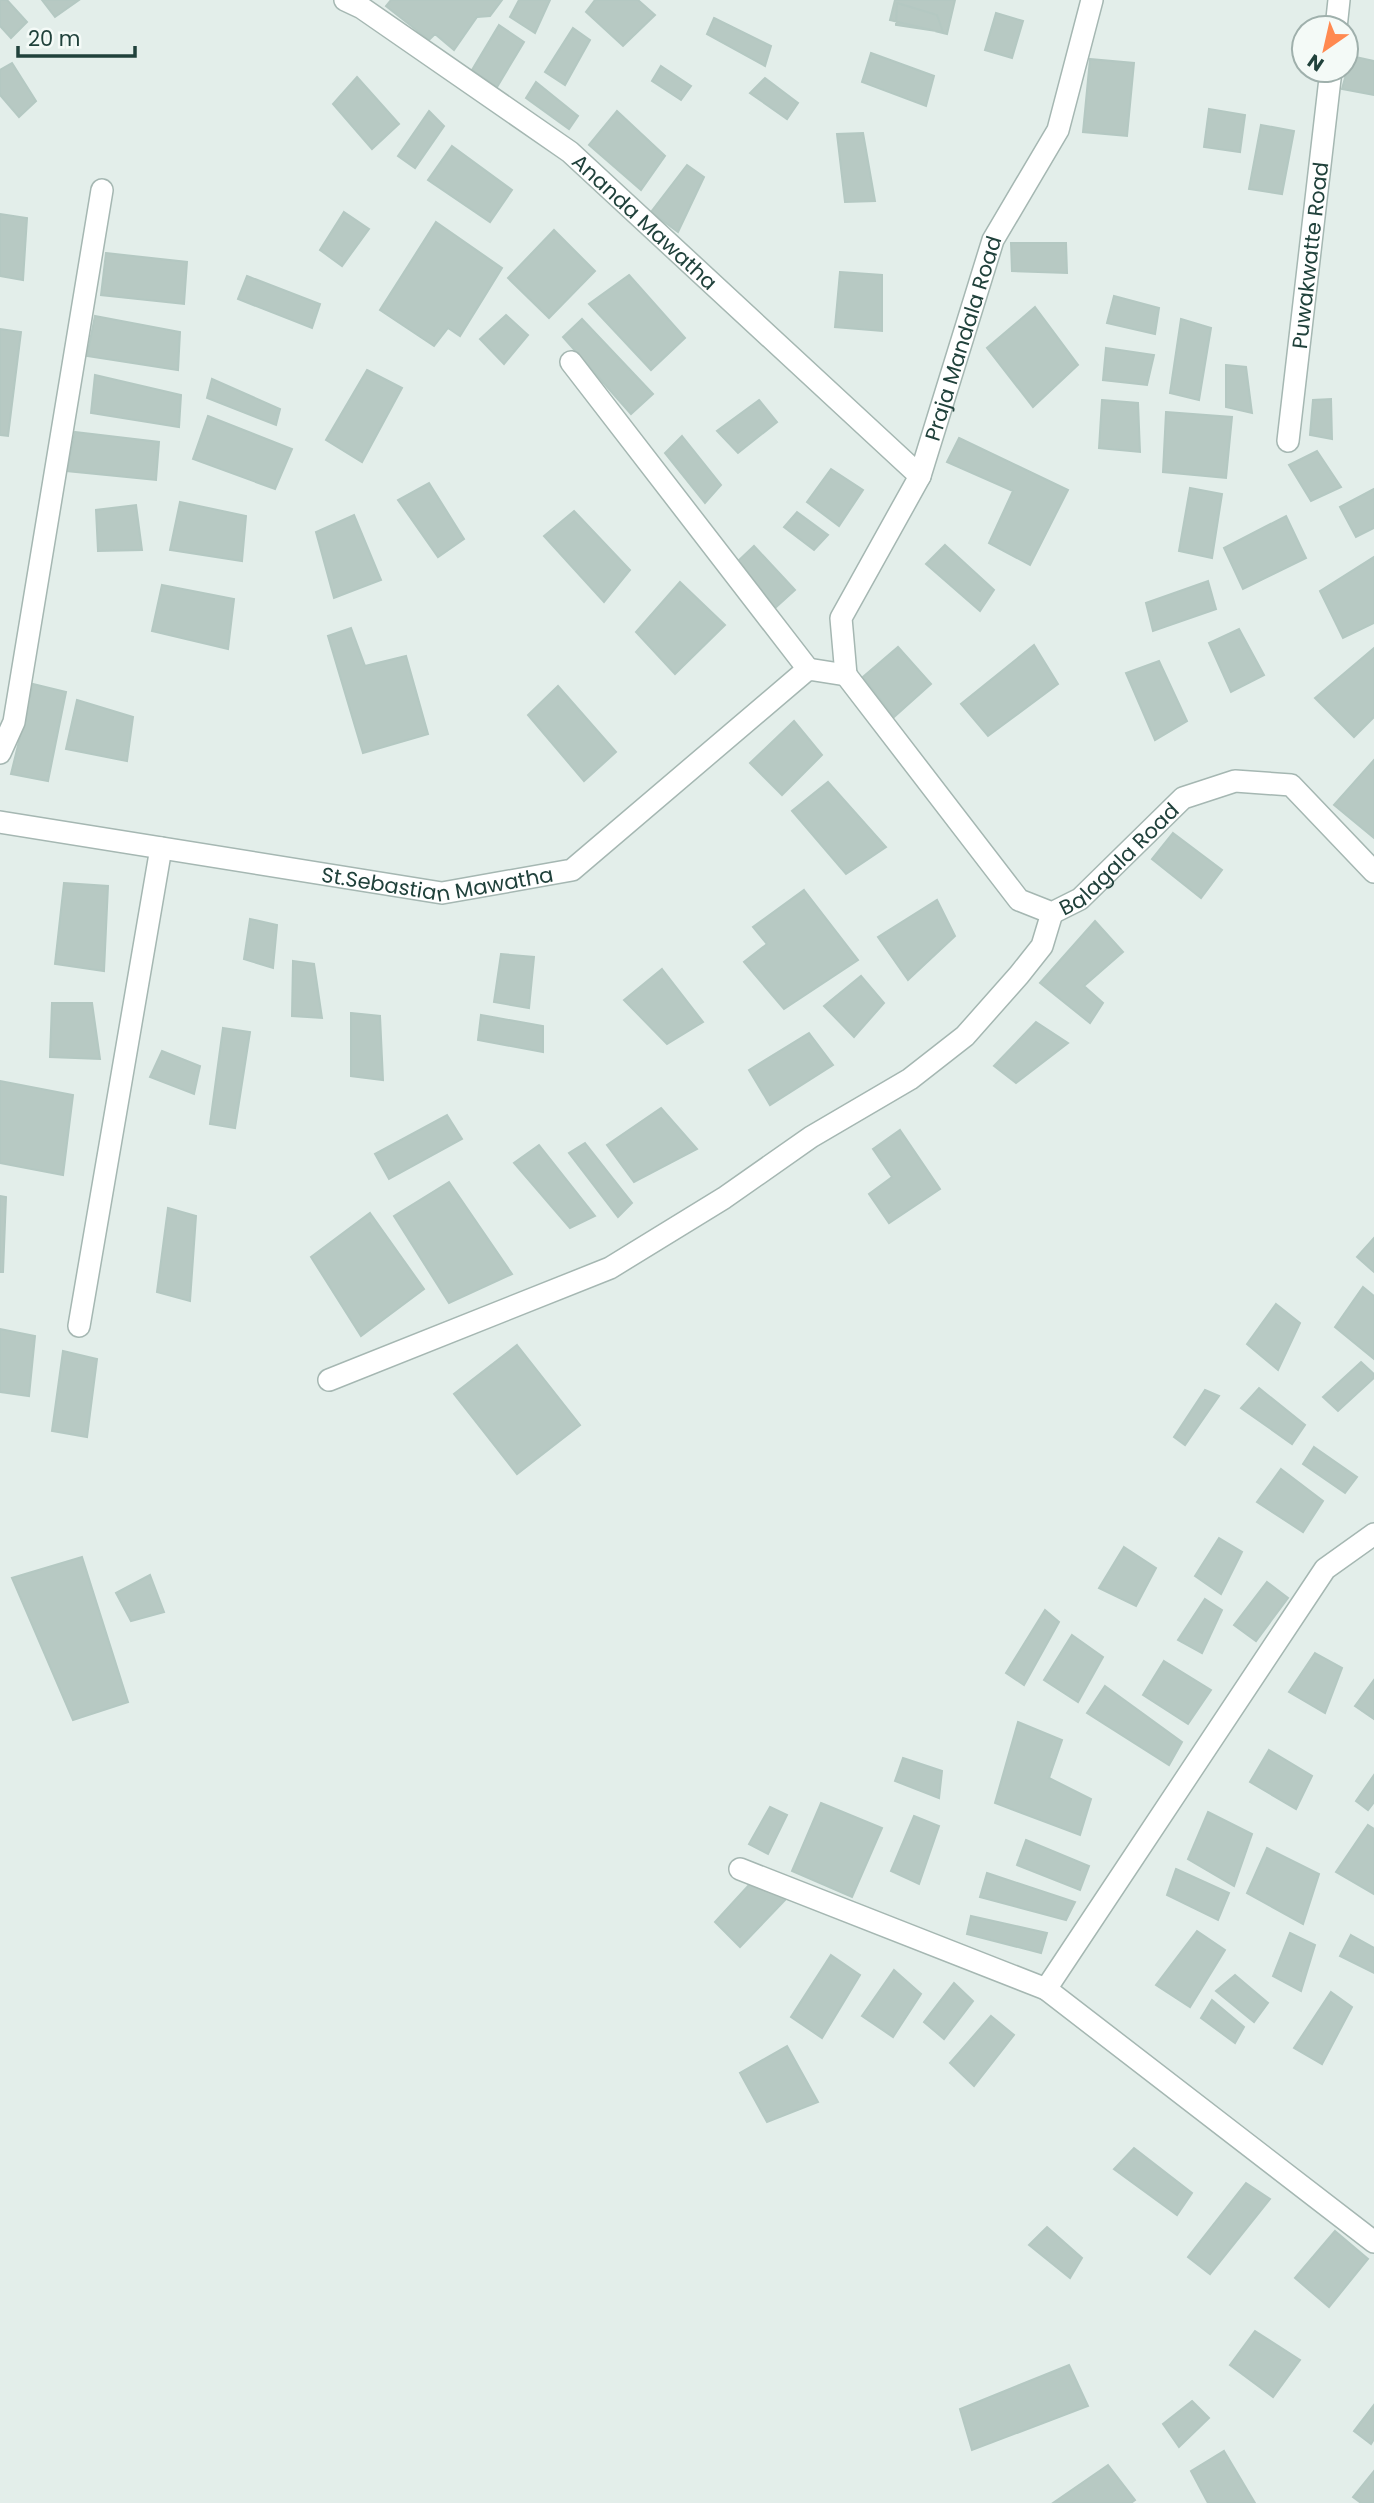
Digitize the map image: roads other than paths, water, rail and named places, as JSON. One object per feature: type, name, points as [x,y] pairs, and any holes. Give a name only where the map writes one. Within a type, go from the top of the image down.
[{"type":"street","name":"Ananda Mawatha","points":[[345,0],[362,8],[570,152],[920,476]]},
{"type":"street","name":"Praja Mandala Road","points":[[846,675],[841,618],[920,476],[993,240],[1058,130],[1092,0]]},
{"type":"street","name":"Puwakwatte Road","points":[[1288,442],[1329,84]]},
{"type":"street","points":[[0,754],[14,722],[102,190]]},
{"type":"street","points":[[571,362],[808,669],[846,675]]},
{"type":"street","name":"St.Sebastian Mawatha","points":[[0,822],[442,892],[572,870],[808,669]]},
{"type":"street","name":"Balagala Road","points":[[846,675],[1019,900],[1052,913],[1080,899],[1183,798],[1235,781],[1291,785],[1374,872]]},
{"type":"street","points":[[79,1326],[161,848]]},
{"type":"street","points":[[329,1380],[610,1268],[724,1198],[811,1137],[910,1079],[965,1036],[1019,975],[1042,946],[1052,913]]},
{"type":"street","points":[[1046,1989],[1325,1569],[1374,1534]]},
{"type":"street","points":[[740,1869],[1046,1989],[1374,2242]]}]
